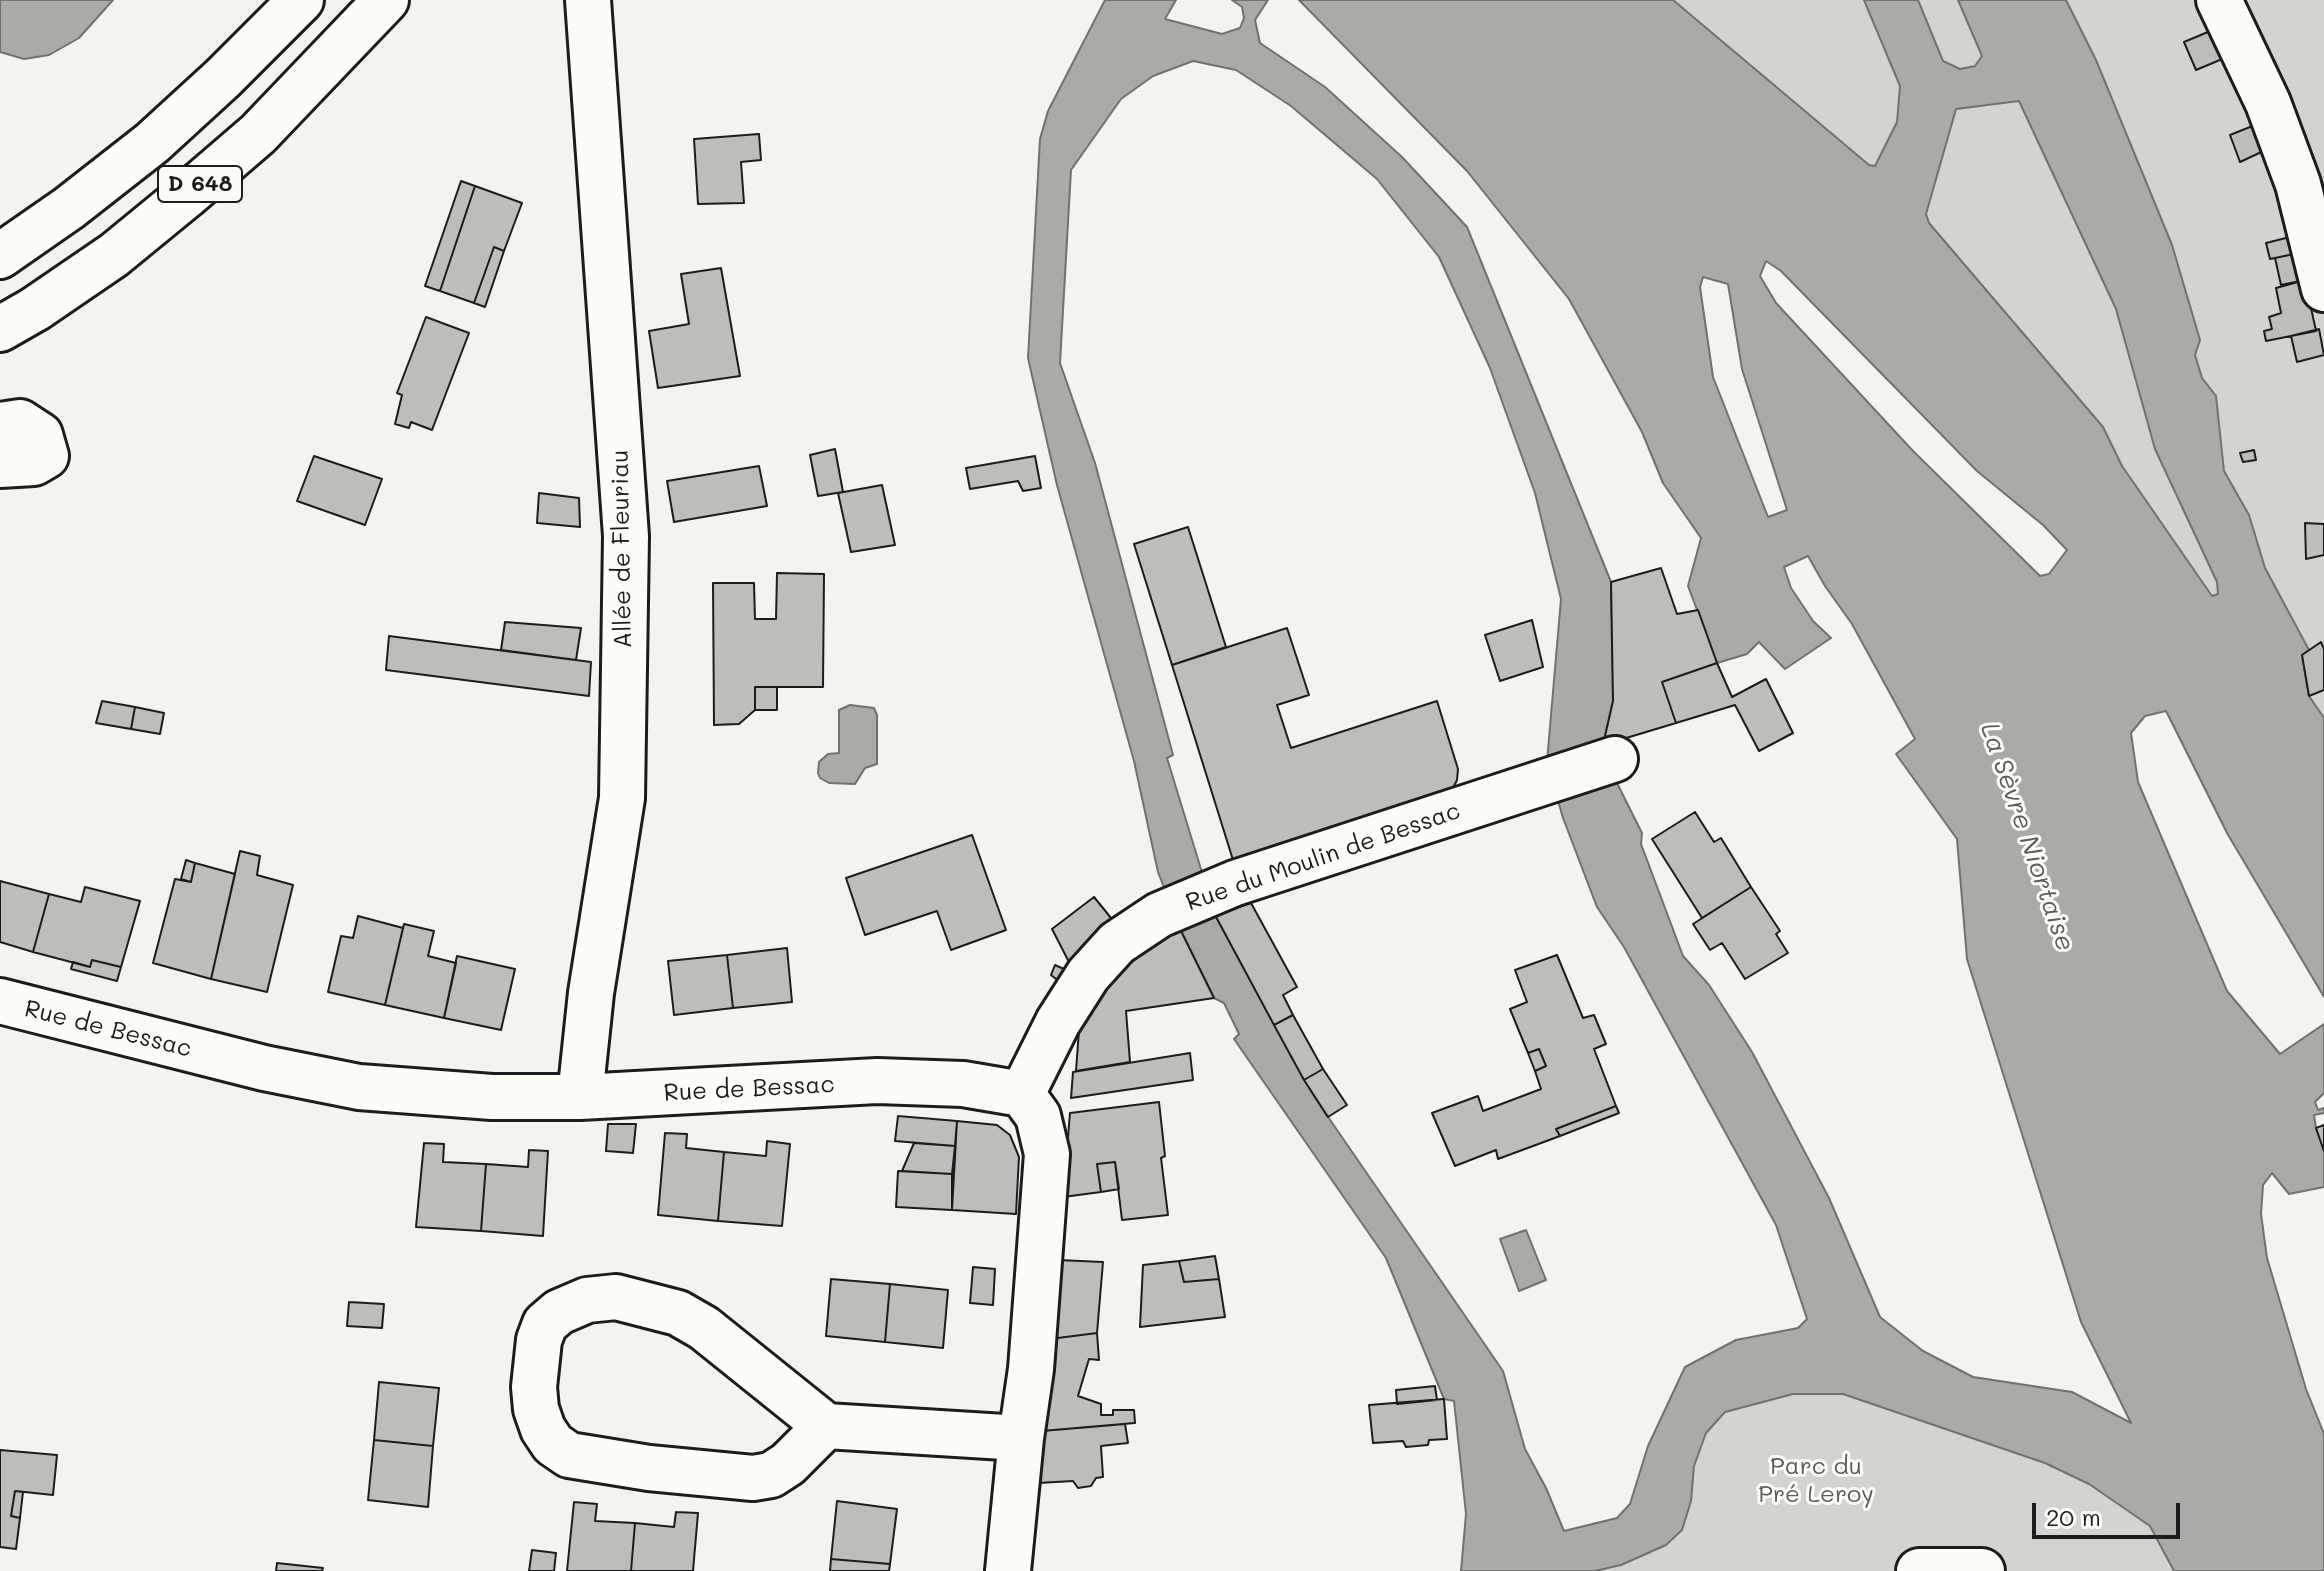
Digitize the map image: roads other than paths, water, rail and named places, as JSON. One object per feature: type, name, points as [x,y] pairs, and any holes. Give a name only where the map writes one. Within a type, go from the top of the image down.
[{"type":"main road","name":"D 648","points":[[0,256],[69,208],[152,143],[301,0]]},
{"type":"main road","name":"D 648","points":[[0,329],[114,255],[198,186],[258,134],[386,0]]},
{"type":"main road","name":"Allée de Fleuriau","points":[[580,1097],[591,993],[622,798],[626,536],[588,0]]},
{"type":"main road","points":[[2219,0],[2268,103],[2298,184],[2324,289]]},
{"type":"main road","points":[[0,425],[20,422],[40,435],[46,456],[34,463],[0,465]]},
{"type":"main road","name":"Rue du Moulin de Bessac","points":[[1022,1094],[1058,1022],[1088,975],[1117,943],[1159,915],[1235,883],[1615,759]]},
{"type":"main road","name":"Rue de Bessac","points":[[0,1001],[264,1068],[359,1087],[492,1097],[580,1097],[877,1081],[963,1084],[1022,1094]]},
{"type":"main road","points":[[1008,1571],[1031,1369],[1047,1154],[1038,1116],[1022,1094]]},
{"type":"main road","points":[[826,1426],[788,1464],[771,1475],[753,1478],[649,1468],[569,1455],[553,1444],[543,1429],[536,1409],[534,1387],[539,1340],[545,1324],[559,1312],[587,1300],[616,1297],[678,1313],[704,1328],[826,1426],[1021,1438]]},
{"type":"main road","points":[[1919,1571],[1982,1571]]},
{"type":"water","points":[[0,0],[113,0],[79,38],[49,55],[24,59],[0,52]]},
{"type":"water","name":"La Sèvre Niortaise","points":[[1105,0],[1176,0],[1165,19],[1222,34],[1240,28],[1244,18],[1242,7],[1232,0],[1268,0],[1255,20],[1260,43],[1325,87],[1402,157],[1467,227],[1611,582],[1613,701],[1603,745],[1599,747],[1642,833],[1641,844],[1683,956],[1709,985],[1752,1052],[1829,1198],[1880,1317],[1923,1351],[1973,1377],[2072,1392],[2131,1423],[2081,1322],[1967,959],[1957,839],[1896,754],[1915,739],[1852,624],[1808,556],[1784,567],[1791,588],[1813,621],[1831,638],[1785,669],[1759,642],[1747,654],[1717,663],[1688,586],[1701,538],[1663,483],[1642,432],[1569,299],[1467,171],[1299,0],[1673,0],[1869,165],[1875,166],[1897,122],[1900,86],[1864,0],[1918,0],[1943,61],[1960,69],[1975,66],[1982,56],[1958,0],[2066,0],[2096,60],[2172,245],[2200,340],[2195,355],[2202,378],[2216,396],[2224,471],[2249,515],[2265,568],[2309,650],[2302,655],[2309,696],[2324,718],[2324,997],[2227,833],[2166,711],[2145,716],[2131,733],[2138,782],[2227,991],[2280,1054],[2324,1024],[2324,1093],[2315,1102],[2318,1110],[2324,1108],[2324,1113],[2314,1115],[2324,1151],[2324,1187],[2289,1194],[2272,1173],[2263,1185],[2261,1214],[2267,1258],[2306,1389],[2324,1434],[2324,1571],[2174,1571],[2150,1526],[2089,1484],[2045,1463],[1843,1394],[1793,1394],[1725,1412],[1706,1433],[1694,1466],[1691,1501],[1682,1530],[1666,1545],[1621,1565],[1595,1571],[1461,1571],[1466,1514],[1454,1401],[1444,1399],[1386,1258],[1234,1039],[1239,1034],[1224,1003],[1214,998],[1181,931],[1158,872],[1134,761],[1057,485],[1028,358],[1040,139],[1048,111]],"holes":[[[1193,61],[1236,70],[1291,106],[1377,179],[1439,257],[1490,368],[1535,493],[1561,599],[1547,762],[1563,818],[1597,907],[1624,947],[1776,1225],[1807,1319],[1798,1328],[1736,1340],[1685,1367],[1648,1446],[1630,1504],[1617,1518],[1564,1531],[1525,1449],[1503,1371],[1315,1098],[1215,915],[1167,758],[1173,755],[1095,463],[1060,363],[1071,170],[1121,99],[1153,76]],[[2019,101],[2116,309],[2155,449],[2217,582],[2218,594],[2212,596],[2122,466],[2103,427],[1929,223],[1926,214],[1956,109]],[[1766,261],[1781,271],[1977,471],[2043,525],[2067,550],[2049,574],[2040,576],[1913,451],[1776,303],[1760,276]],[[1703,277],[1728,284],[1742,369],[1787,510],[1768,517],[1713,377],[1700,287]]]},
{"type":"water","points":[[850,705],[874,708],[877,715],[877,764],[865,768],[855,784],[829,783],[820,778],[819,762],[828,754],[839,753],[839,710]]},
{"type":"water","points":[[1526,1230],[1546,1280],[1519,1291],[1500,1239]]},
{"type":"park label","name":"Parc du Pré Leroy","points":[[1816,1481]]}]
